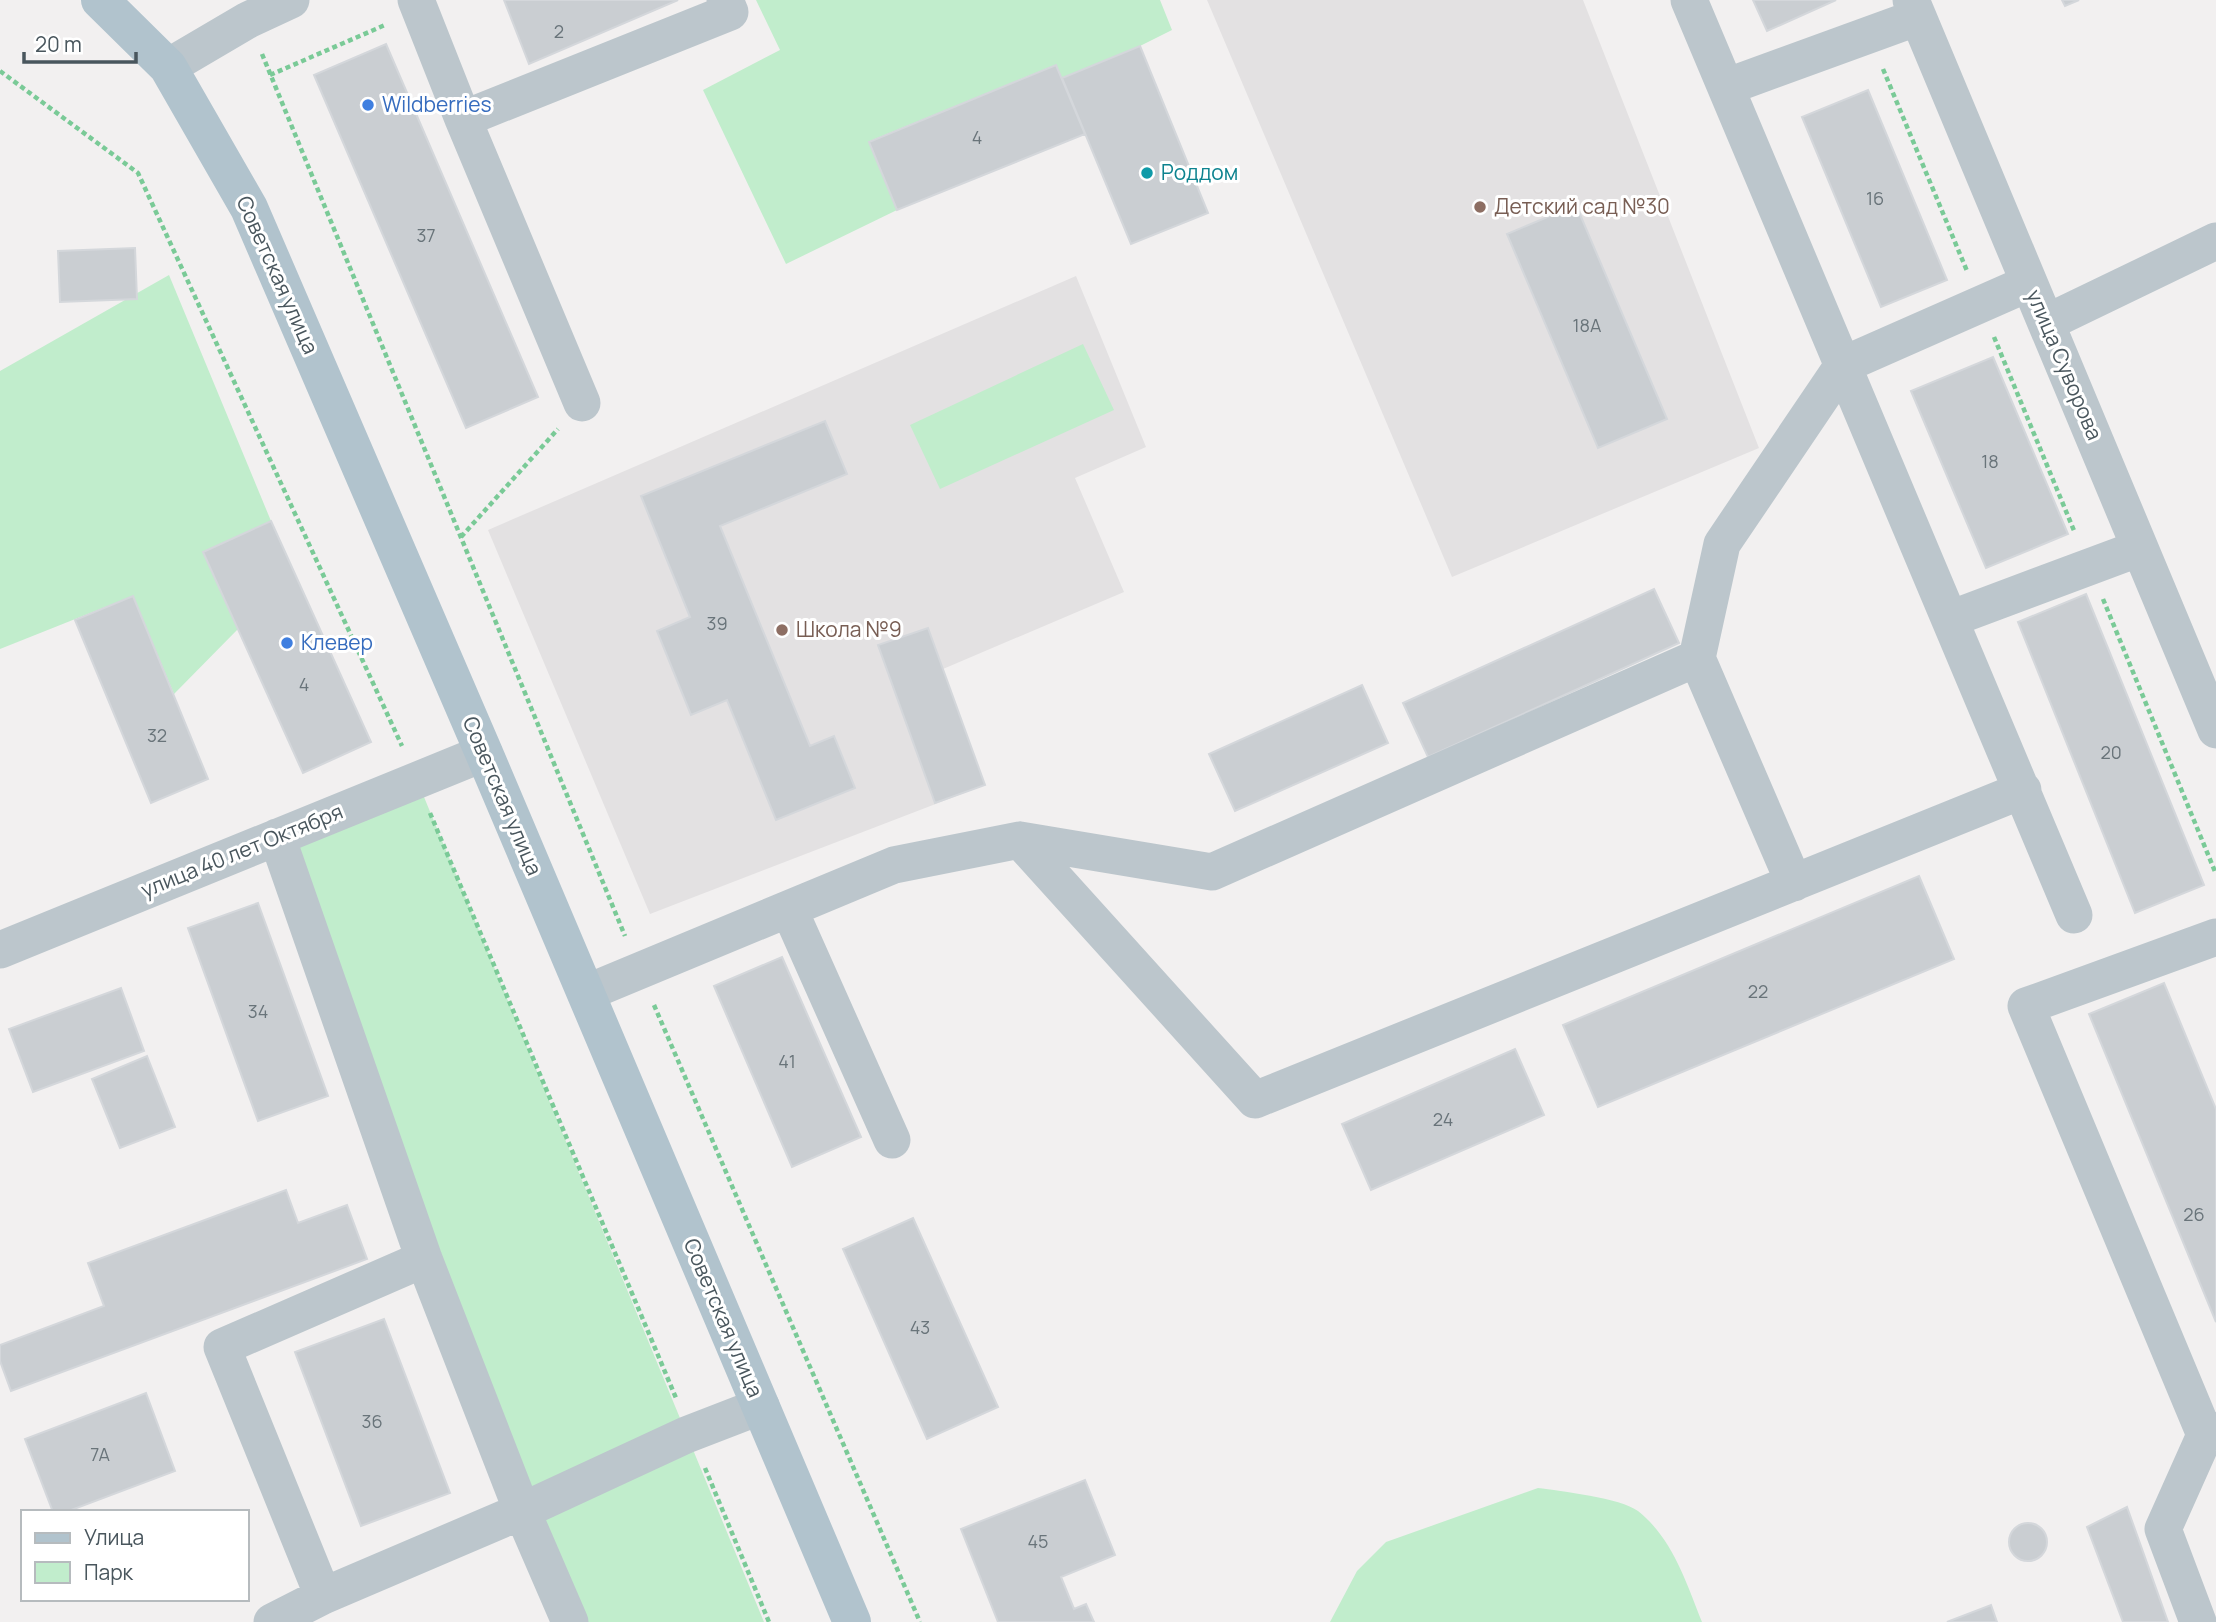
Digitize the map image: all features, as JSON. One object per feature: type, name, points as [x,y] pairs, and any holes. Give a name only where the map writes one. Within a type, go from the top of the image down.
[{"type":"main road","name":"Советская улица","points":[[100,0],[168,67],[249,208],[484,753],[852,1622]]},
{"type":"street","points":[[168,67],[248,20],[291,0]]},
{"type":"street","points":[[463,119],[730,12],[725,0]]},
{"type":"street","points":[[1689,0],[2074,915]]},
{"type":"street","points":[[1726,87],[1915,9]]},
{"type":"street","name":"улица Суворова","points":[[1915,9],[2216,730]]},
{"type":"street","points":[[405,11],[463,119],[582,403]]},
{"type":"street","points":[[2046,323],[2216,240]]},
{"type":"street","points":[[1794,883],[1697,658],[1722,544],[1843,365],[2029,283]]},
{"type":"street","points":[[1950,619],[2140,548]]},
{"type":"street","points":[[586,993],[894,865],[1020,840],[1212,872],[1697,658]]},
{"type":"street","name":"улица 40 лет Октября","points":[[0,950],[484,753]]},
{"type":"street","points":[[1020,840],[1255,1100],[2023,790]]},
{"type":"street","points":[[277,837],[424,1259],[522,1511],[570,1622]]},
{"type":"street","points":[[789,908],[892,1140]]},
{"type":"street","points":[[2198,1622],[2163,1529],[2211,1433],[2026,1006],[2216,937]]},
{"type":"street","points":[[323,1596],[222,1347],[424,1259]]},
{"type":"street","points":[[272,1622],[323,1596],[522,1511],[691,1433],[761,1406]]},
{"type":"path","points":[[270,75],[405,11]]},
{"type":"path","points":[[248,20],[639,971],[920,1622]]},
{"type":"path","points":[[1881,64],[1972,283]]},
{"type":"path","points":[[0,71],[138,173],[387,712],[769,1622]]},
{"type":"path","points":[[1993,334],[2078,540]]},
{"type":"path","points":[[461,537],[582,403]]},
{"type":"path","points":[[2099,591],[2216,874]]},
{"type":"shaded area","name":"Детский сад №30","points":[[1207,0],[1583,0],[1759,448],[1452,577]]},
{"type":"shaded area","name":"Школа №9","points":[[1076,276],[1146,447],[1075,478],[1124,592],[943,669],[985,785],[650,914],[488,530]]},
{"type":"green space","points":[[756,0],[1160,0],[1172,30],[1062,78],[1055,65],[870,141],[897,210],[786,264],[703,90],[780,50]]},
{"type":"green space","points":[[169,275],[271,521],[203,552],[238,629],[174,694],[133,596],[0,649],[0,371]]},
{"type":"green space","points":[[1083,344],[1114,410],[940,489],[910,425]]},
{"type":"green space","points":[[417,780],[764,1622],[570,1622],[277,837]]},
{"type":"green space","points":[[1538,1488],[1605,1499],[1638,1511],[1661,1535],[1669,1548],[1702,1622],[1330,1622],[1357,1571],[1386,1542]]},
{"type":"building","points":[[504,0],[678,0],[529,64]]},
{"type":"building","points":[[1753,0],[1836,0],[1767,31]]},
{"type":"building","points":[[2062,0],[2079,0],[2065,6]]},
{"type":"building","points":[[386,44],[538,397],[466,428],[314,75]]},
{"type":"building","name":"Роддом","points":[[1140,46],[1208,213],[1131,244],[1062,78]]},
{"type":"building","points":[[1056,65],[1085,134],[897,210],[869,142]]},
{"type":"building","points":[[1868,90],[1947,280],[1881,307],[1802,117]]},
{"type":"building","points":[[1576,205],[1667,419],[1598,448],[1507,234]]},
{"type":"building","points":[[135,248],[137,299],[60,302],[58,251]]},
{"type":"building","points":[[1993,357],[2068,534],[1986,568],[1911,391]]},
{"type":"building","points":[[825,421],[847,474],[720,526],[810,746],[834,736],[855,788],[776,820],[727,700],[691,715],[657,631],[690,617],[641,496]]},
{"type":"building","points":[[271,521],[371,742],[303,773],[203,552]]},
{"type":"building","points":[[1654,589],[1679,643],[1428,757],[1403,703]]},
{"type":"building","points":[[2086,594],[2204,885],[2135,913],[2018,622]]},
{"type":"building","points":[[133,596],[208,779],[151,803],[75,620]]},
{"type":"building","points":[[928,628],[985,785],[935,803],[878,645]]},
{"type":"building","points":[[1362,685],[1388,743],[1235,811],[1209,754]]},
{"type":"building","points":[[1919,876],[1954,959],[1598,1107],[1563,1025]]},
{"type":"building","points":[[258,903],[328,1096],[258,1121],[188,928]]},
{"type":"building","points":[[782,957],[861,1137],[792,1167],[714,986]]},
{"type":"building","points":[[2164,983],[2216,1109],[2216,1322],[2089,1014]]},
{"type":"building","points":[[121,988],[144,1051],[33,1092],[9,1029]]},
{"type":"building","points":[[1515,1049],[1544,1115],[1371,1190],[1342,1124]]},
{"type":"building","points":[[147,1056],[175,1127],[120,1148],[92,1079]]},
{"type":"building","points":[[286,1190],[298,1223],[347,1205],[367,1259],[11,1391],[0,1361],[0,1345],[104,1306],[88,1263]]},
{"type":"building","points":[[913,1218],[998,1407],[927,1439],[843,1249]]},
{"type":"building","points":[[384,1319],[450,1493],[361,1526],[295,1352]]},
{"type":"building","points":[[146,1393],[175,1471],[71,1510],[52,1510],[25,1439]]},
{"type":"building","points":[[1085,1480],[1115,1555],[1061,1577],[1074,1609],[1086,1604],[1094,1622],[998,1622],[961,1529]]},
{"type":"building","points":[[2127,1507],[2168,1622],[2123,1622],[2087,1527]]},
{"type":"building","points":[[2028,1523],[2042,1528],[2047,1542],[2042,1556],[2028,1561],[2014,1556],[2009,1542],[2014,1528]]},
{"type":"building","points":[[1991,1605],[1997,1622],[1947,1622]]},
{"type":"place","name":"Wildberries","points":[[368,105]]},
{"type":"place","name":"Роддом","points":[[1147,173]]},
{"type":"place","name":"Детский сад №30","points":[[1480,207]]},
{"type":"place","name":"Школа №9","points":[[782,630]]},
{"type":"place","name":"Клевер","points":[[287,643]]}]
